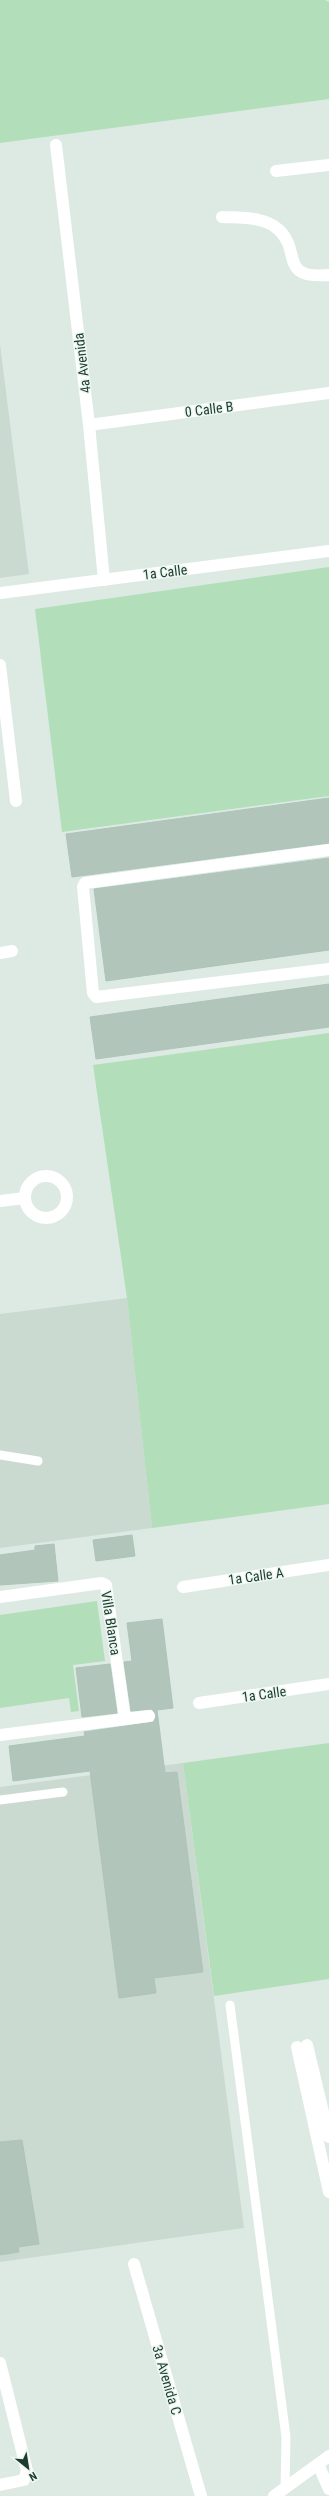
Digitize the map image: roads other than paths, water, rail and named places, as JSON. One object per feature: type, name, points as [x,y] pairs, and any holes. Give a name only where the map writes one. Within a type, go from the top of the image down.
[{"type":"street","name":"4a Avenida","points":[[56,145],[89,424],[104,580]]},
{"type":"street","points":[[276,171],[329,165]]},
{"type":"street","points":[[222,217],[257,219],[279,230],[294,263],[300,271],[309,276],[329,275]]},
{"type":"street","name":"0 Calle B","points":[[89,424],[329,393]]},
{"type":"street","name":"1a Calle","points":[[0,593],[329,551]]},
{"type":"street","points":[[0,665],[16,801]]},
{"type":"street","points":[[329,850],[85,883],[82,887],[93,993],[96,997],[329,970]]},
{"type":"street","points":[[0,1201],[25,1198]]},
{"type":"street","name":"1a Calle A","points":[[183,1587],[329,1565]]},
{"type":"street","name":"Villa Blanca","points":[[0,1597],[102,1583],[106,1585],[125,1719]]},
{"type":"street","name":"1a Calle","points":[[199,1703],[329,1684]]},
{"type":"street","points":[[0,1735],[149,1716]]},
{"type":"street","points":[[329,2137],[302,2046],[329,2192]]},
{"type":"street","name":"3a Avenida C","points":[[134,2264],[201,2496]]},
{"type":"street","points":[[0,2363],[27,2471],[24,2480],[0,2485]]},
{"type":"street","points":[[274,2496],[329,2456]]},
{"type":"street","points":[[318,2464],[329,2489]]},
{"type":"lane","points":[[0,1455],[38,1461]]},
{"type":"lane","points":[[0,1800],[63,1792]]},
{"type":"lane","points":[[230,2005],[286,2437],[285,2487]]}]
